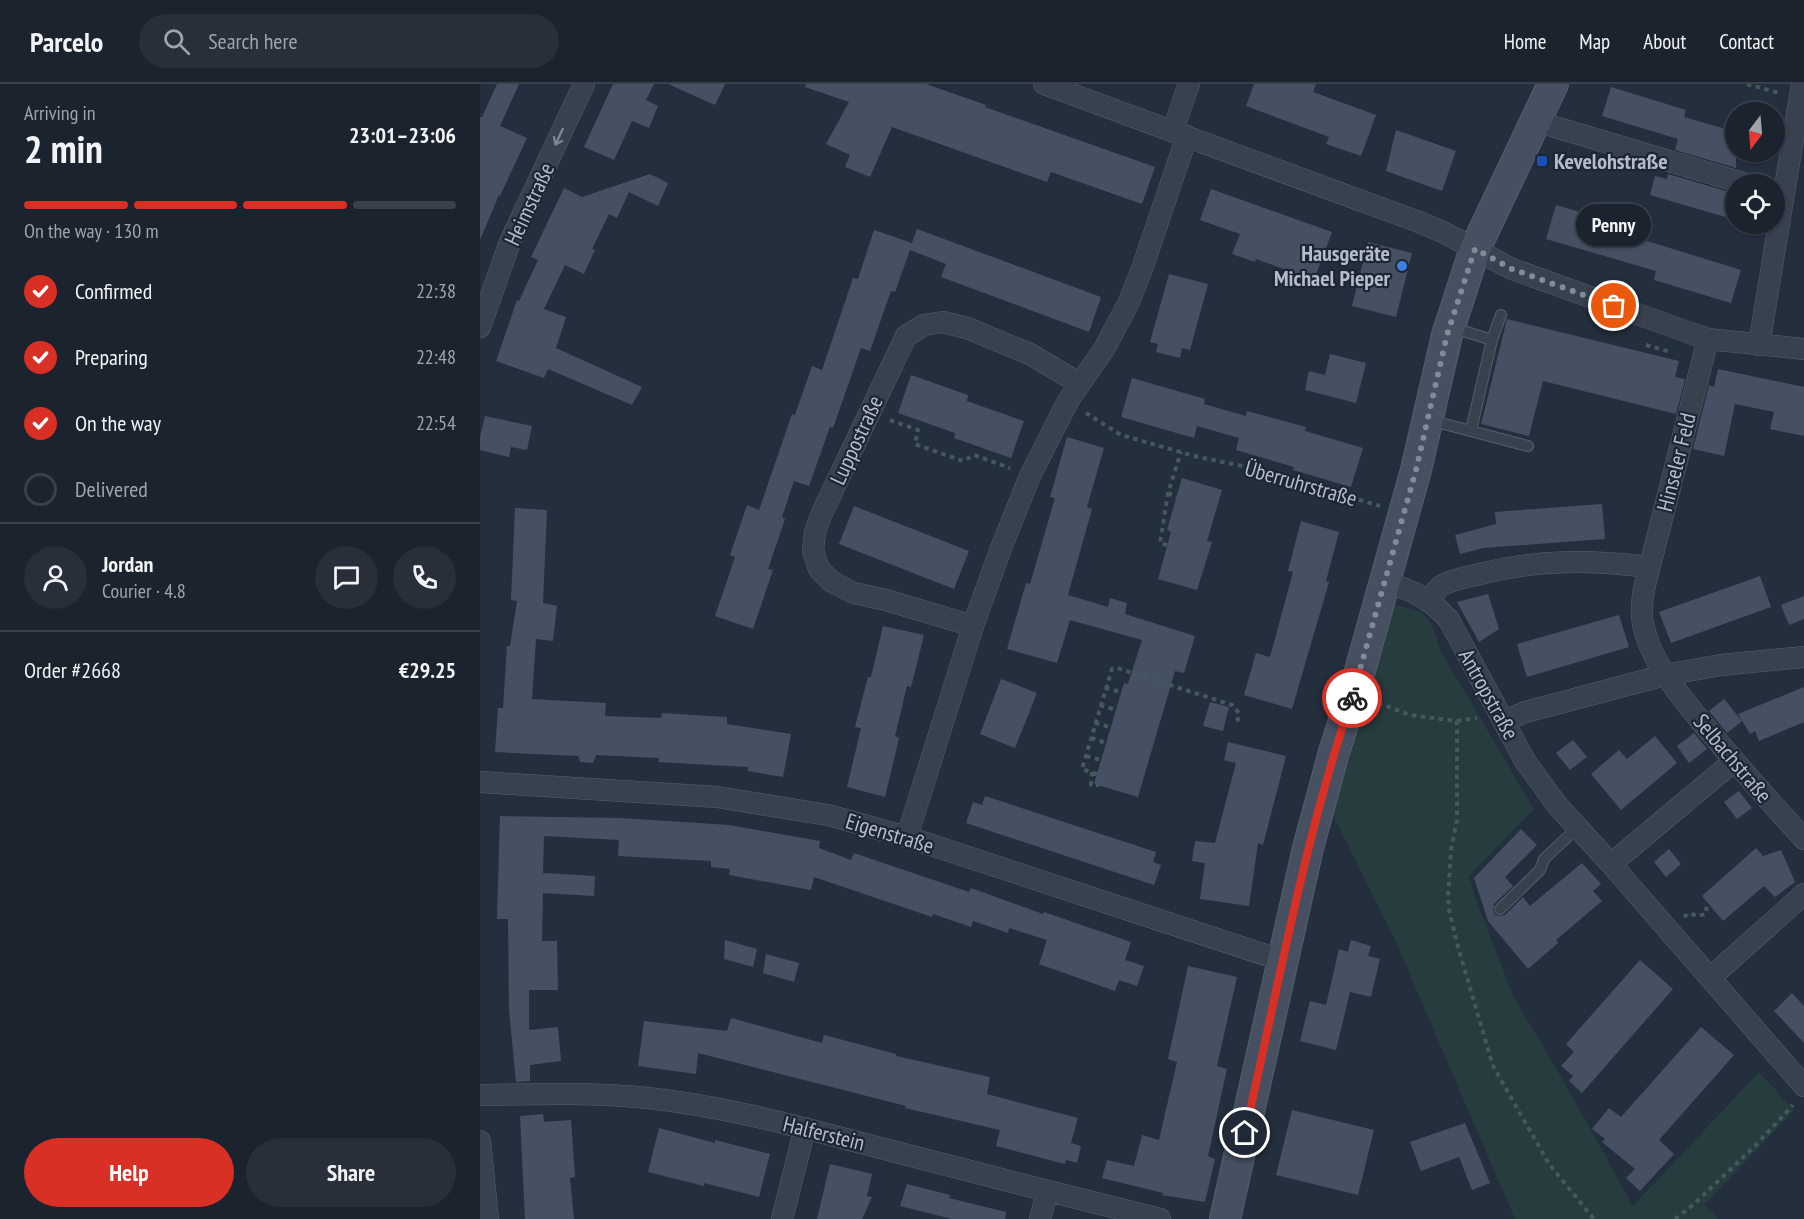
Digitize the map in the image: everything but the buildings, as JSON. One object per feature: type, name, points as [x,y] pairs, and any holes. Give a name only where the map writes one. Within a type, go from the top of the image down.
[{"type":"main road","points":[[1225,1219],[1308,848],[1404,513],[1450,327],[1475,249],[1552,84]]},
{"type":"street","name":"Heimstraße","points":[[480,327],[510,242],[584,84]]},
{"type":"street","points":[[1044,84],[1443,232],[1512,269],[1708,339],[1804,349]]},
{"type":"street","points":[[907,837],[974,626],[1001,548],[1030,476],[1073,392],[1104,349],[1128,304],[1142,269],[1180,133],[1189,84]]},
{"type":"street","points":[[1783,174],[1801,92]]},
{"type":"street","points":[[1535,121],[1725,178]]},
{"type":"street","points":[[1759,345],[1774,234]]},
{"type":"street","name":"Luppostraße","points":[[974,626],[854,593],[832,582],[819,569],[813,551],[815,532],[822,513],[906,336],[924,325],[943,322],[967,328],[1030,354],[1073,392]]},
{"type":"street","name":"Hinseler Feld","points":[[1647,576],[1708,339]]},
{"type":"street","points":[[1428,600],[1441,586],[1462,578],[1555,561],[1614,563],[1647,576]]},
{"type":"street","name":"Selbachstraße","points":[[1647,576],[1641,605],[1642,621],[1652,652],[1665,675],[1734,761],[1804,839]]},
{"type":"street","name":"Antropstraße","points":[[1385,582],[1411,589],[1438,607],[1449,620],[1525,761],[1557,805],[1710,978],[1801,1093]]},
{"type":"street","points":[[1504,721],[1525,712],[1665,675],[1721,665],[1804,657]]},
{"type":"street","points":[[1611,864],[1734,761]]},
{"type":"street","name":"Eigenstraße","points":[[480,782],[717,797],[828,815],[907,837],[1284,961]]},
{"type":"street","points":[[1710,978],[1804,894]]},
{"type":"street","name":"Halferstein","points":[[480,1095],[588,1094],[648,1098],[751,1115],[1047,1192],[1161,1219]]},
{"type":"street","points":[[782,1219],[805,1128]]},
{"type":"street","points":[[480,1141],[488,1219]]},
{"type":"street","points":[[1040,1219],[1047,1192]]},
{"type":"lane","points":[[1471,430],[1492,340],[1501,315]]},
{"type":"lane","points":[[1450,327],[1492,340]]},
{"type":"lane","points":[[1427,419],[1528,446]]},
{"type":"lane","points":[[1500,909],[1540,870],[1544,859],[1576,828]]},
{"type":"path","points":[[1747,84],[1801,92]]},
{"type":"path","points":[[1646,345],[1676,353]]},
{"type":"path","name":"Überruhrstraße","points":[[1073,392],[1120,435],[1198,457],[1248,467],[1404,513]]},
{"type":"path","points":[[868,412],[918,430],[915,444],[963,461],[974,455],[1030,476]]},
{"type":"path","points":[[1167,545],[1160,543],[1168,494],[1181,452]]},
{"type":"path","points":[[1168,494],[1177,496]]},
{"type":"path","points":[[1099,786],[1091,785],[1095,773],[1082,769],[1112,669],[1117,668],[1232,705],[1239,713],[1237,724]]},
{"type":"path","points":[[1105,688],[1121,692]]},
{"type":"path","points":[[1353,694],[1410,715],[1456,721],[1457,820],[1451,850],[1448,897],[1458,946],[1493,1066],[1549,1164],[1594,1219]]},
{"type":"path","points":[[1100,705],[1116,710]]},
{"type":"path","points":[[1095,723],[1110,728]]},
{"type":"path","points":[[1091,738],[1106,743]]},
{"type":"path","points":[[1086,756],[1101,760]]},
{"type":"path","points":[[1668,929],[1689,913],[1697,916],[1706,914],[1707,903]]},
{"type":"path","points":[[1675,1219],[1693,1205],[1756,1145],[1801,1093]]},
{"type":"green space","points":[[1393,604],[1422,612],[1433,627],[1440,650],[1534,809],[1469,876],[1514,998],[1571,1094],[1633,1206],[1759,1072],[1794,1110],[1704,1205],[1719,1219],[1515,1219],[1395,940],[1330,809]]},
{"type":"way so far","points":[[1352,698],[1416,470],[1447,335],[1475,249],[1512,269],[1614,306]]},
{"type":"place","name":"Kevelohstraße","points":[[1542,161]]},
{"type":"place","name":"Hausgeräte Michael Pieper","points":[[1402,266]]},
{"type":"place","name":"Penny","points":[[1614,306]]},
{"type":"route","points":[[1245,1133],[1308,848],[1334,752],[1352,698]]}]
